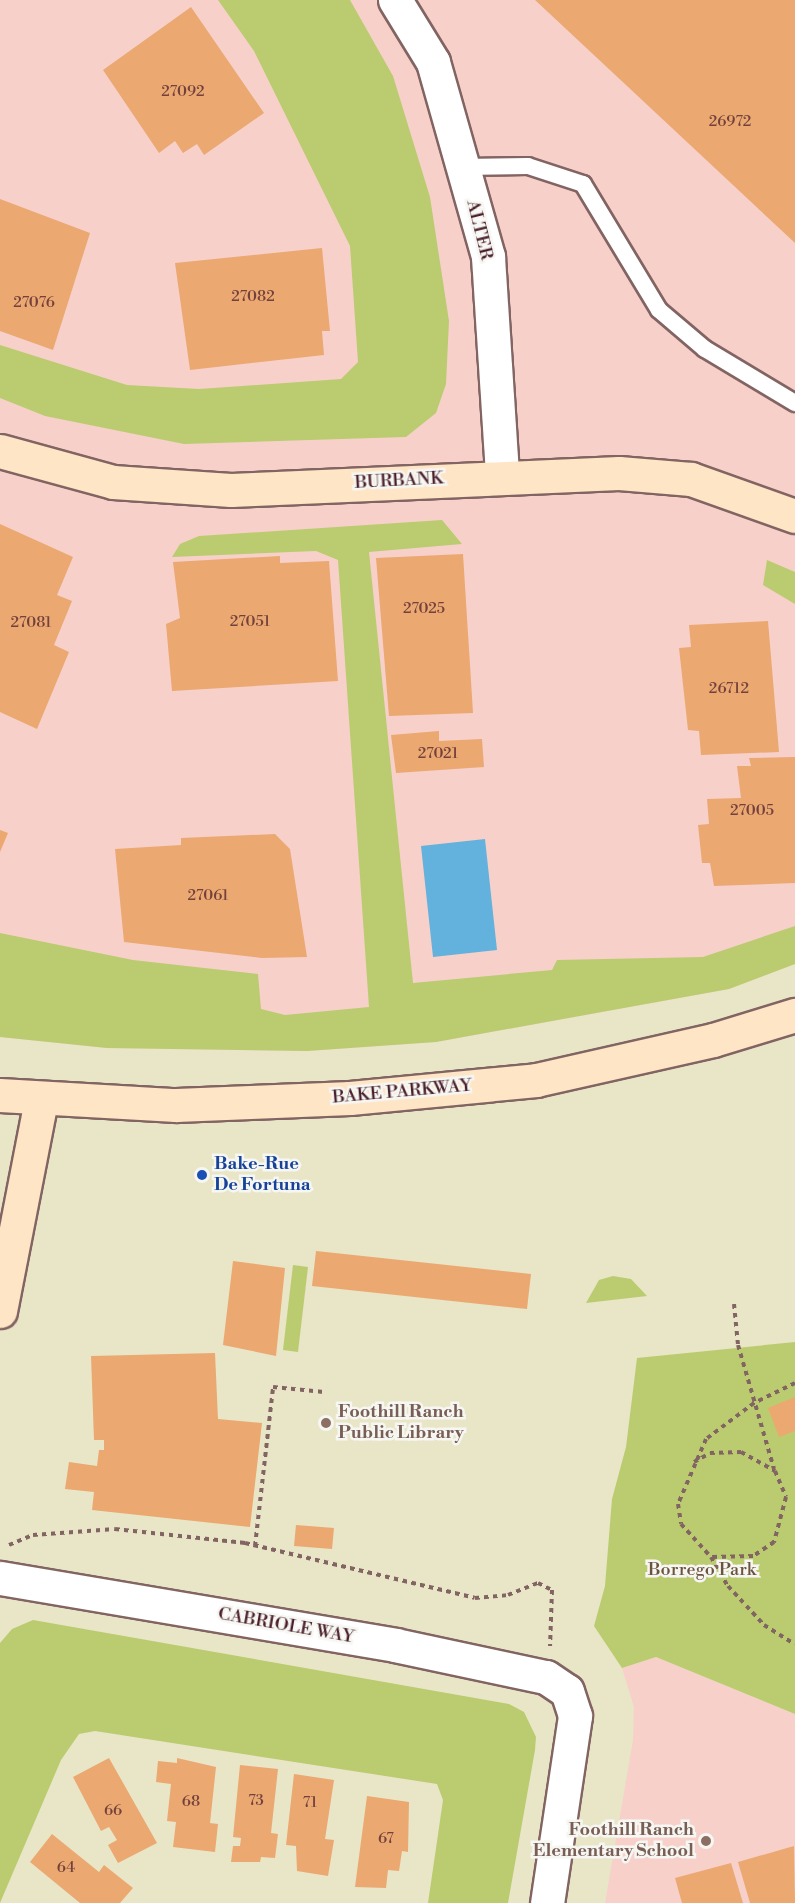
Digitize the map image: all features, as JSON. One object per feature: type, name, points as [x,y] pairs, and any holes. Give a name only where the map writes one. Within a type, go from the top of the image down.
[{"type":"street","name":"ALTER","points":[[395,0],[433,62],[488,258],[502,476]]},
{"type":"street","name":"BURBANK","points":[[0,452],[144,486],[231,490],[502,476],[619,473],[691,479],[795,516]]},
{"type":"street","name":"BAKE PARKWAY","points":[[0,1095],[41,1100],[211,1104],[350,1098],[536,1080],[713,1041],[795,1014]]},
{"type":"street","points":[[0,1311],[41,1100]]},
{"type":"street","name":"CABRIOLE WAY","points":[[0,1578],[384,1643],[556,1684]]},
{"type":"street","points":[[547,1903],[574,1750],[575,1716],[556,1684]]},
{"type":"lane","points":[[462,167],[528,166],[583,184],[659,310],[705,349],[795,403]]},
{"type":"path","points":[[711,1557],[753,1556],[774,1542],[786,1497],[775,1471],[738,1345],[734,1304]]},
{"type":"path","points":[[795,1383],[754,1403],[706,1439],[694,1462],[678,1504],[681,1524],[711,1557],[728,1586],[764,1625],[795,1644]]},
{"type":"path","points":[[255,1546],[273,1387],[324,1392]]},
{"type":"path","points":[[694,1462],[710,1454],[741,1452],[775,1471]]},
{"type":"path","points":[[0,1549],[33,1534],[116,1529],[255,1546],[475,1598],[508,1595],[538,1583],[552,1590],[555,1609],[556,1684]]},
{"type":"shaded area","points":[[0,0],[795,0],[795,964],[729,989],[436,1042],[307,1051],[107,1048],[0,1037]]},
{"type":"shaded area","name":"Foothill Ranch Elementary School","points":[[656,1657],[795,1714],[795,1903],[605,1903],[633,1740],[634,1707],[622,1668]]},
{"type":"green space","points":[[218,0],[350,0],[393,76],[430,197],[449,321],[446,384],[436,413],[406,437],[184,444],[45,416],[0,398],[0,345],[127,385],[199,389],[341,379],[358,362],[350,246],[254,51]]},
{"type":"green space","points":[[442,520],[462,544],[369,552],[413,983],[552,970],[557,960],[703,957],[795,926],[795,964],[729,989],[436,1042],[307,1051],[107,1048],[0,1037],[0,933],[133,960],[258,974],[261,1009],[285,1015],[369,1007],[338,560],[316,551],[172,557],[180,544],[199,536]]},
{"type":"green space","points":[[767,560],[795,572],[795,604],[763,585]]},
{"type":"green space","points":[[293,1265],[308,1267],[298,1352],[283,1350]]},
{"type":"green space","points":[[613,1276],[631,1279],[647,1296],[586,1303],[599,1280]]},
{"type":"green space","name":"Borrego Park","points":[[795,1342],[795,1714],[656,1657],[622,1668],[594,1626],[605,1586],[612,1499],[626,1447],[637,1358]]},
{"type":"green space","points":[[33,1620],[509,1704],[524,1712],[536,1737],[535,1750],[508,1903],[428,1903],[443,1800],[437,1784],[95,1731],[79,1734],[61,1760],[0,1903],[0,1643],[12,1629]]},
{"type":"water","points":[[485,839],[497,950],[433,957],[421,846]]},
{"type":"building","points":[[535,0],[795,0],[795,243]]},
{"type":"building","points":[[191,7],[264,113],[204,155],[197,144],[183,153],[175,141],[159,153],[103,70]]},
{"type":"building","points":[[0,199],[90,233],[53,350],[0,331]]},
{"type":"building","points":[[322,248],[330,331],[322,331],[324,355],[190,370],[175,263]]},
{"type":"building","points":[[0,524],[73,557],[57,595],[72,601],[54,645],[69,652],[37,729],[0,712]]},
{"type":"building","points":[[463,554],[473,713],[389,716],[376,558]]},
{"type":"building","points":[[280,556],[280,563],[329,561],[338,681],[172,691],[166,624],[180,618],[173,562]]},
{"type":"building","points":[[768,621],[779,752],[701,755],[699,731],[688,730],[679,648],[691,647],[689,625]]},
{"type":"building","points":[[439,731],[439,741],[482,739],[484,767],[396,773],[391,735]]},
{"type":"building","points":[[795,757],[795,883],[714,886],[710,863],[702,863],[698,825],[709,824],[707,799],[741,798],[737,766],[751,766],[749,758]]},
{"type":"building","points":[[0,830],[8,833],[0,852]]},
{"type":"building","points":[[275,834],[290,849],[307,957],[262,958],[124,942],[115,849],[181,845],[181,838]]},
{"type":"building","points":[[316,1251],[531,1274],[527,1309],[312,1286]]},
{"type":"building","points":[[233,1261],[285,1268],[276,1356],[223,1345]]},
{"type":"building","points":[[215,1353],[218,1419],[262,1423],[250,1527],[92,1510],[94,1492],[65,1489],[69,1462],[97,1466],[99,1450],[104,1450],[104,1440],[94,1440],[91,1356]]},
{"type":"building","points":[[795,1397],[795,1431],[779,1437],[768,1408]]},
{"type":"building","points":[[296,1525],[334,1528],[332,1549],[294,1546]]},
{"type":"building","points":[[109,1758],[157,1843],[118,1863],[108,1845],[117,1840],[109,1827],[101,1831],[73,1777]]},
{"type":"building","points":[[177,1758],[216,1767],[210,1823],[218,1824],[215,1852],[173,1847],[176,1822],[167,1821],[171,1784],[156,1782],[158,1761],[177,1763]]},
{"type":"building","points":[[240,1765],[278,1769],[271,1833],[278,1834],[275,1858],[261,1857],[260,1862],[231,1862],[233,1846],[240,1846],[241,1838],[233,1837]]},
{"type":"building","points":[[294,1774],[334,1780],[325,1839],[334,1840],[328,1876],[297,1871],[296,1846],[286,1845]]},
{"type":"building","points":[[367,1796],[409,1802],[408,1852],[402,1851],[399,1871],[388,1870],[386,1888],[355,1887]]},
{"type":"building","points":[[52,1834],[99,1872],[104,1865],[133,1888],[120,1903],[80,1903],[30,1862]]},
{"type":"building","points":[[794,1846],[795,1903],[750,1903],[738,1862]]},
{"type":"building","points":[[731,1863],[743,1903],[682,1903],[675,1878]]},
{"type":"place","name":"Bake-Rue De Fortuna","points":[[202,1175]]},
{"type":"place","name":"Foothill Ranch Public Library","points":[[326,1423]]},
{"type":"place","name":"Foothill Ranch Elementary School","points":[[706,1841]]}]
